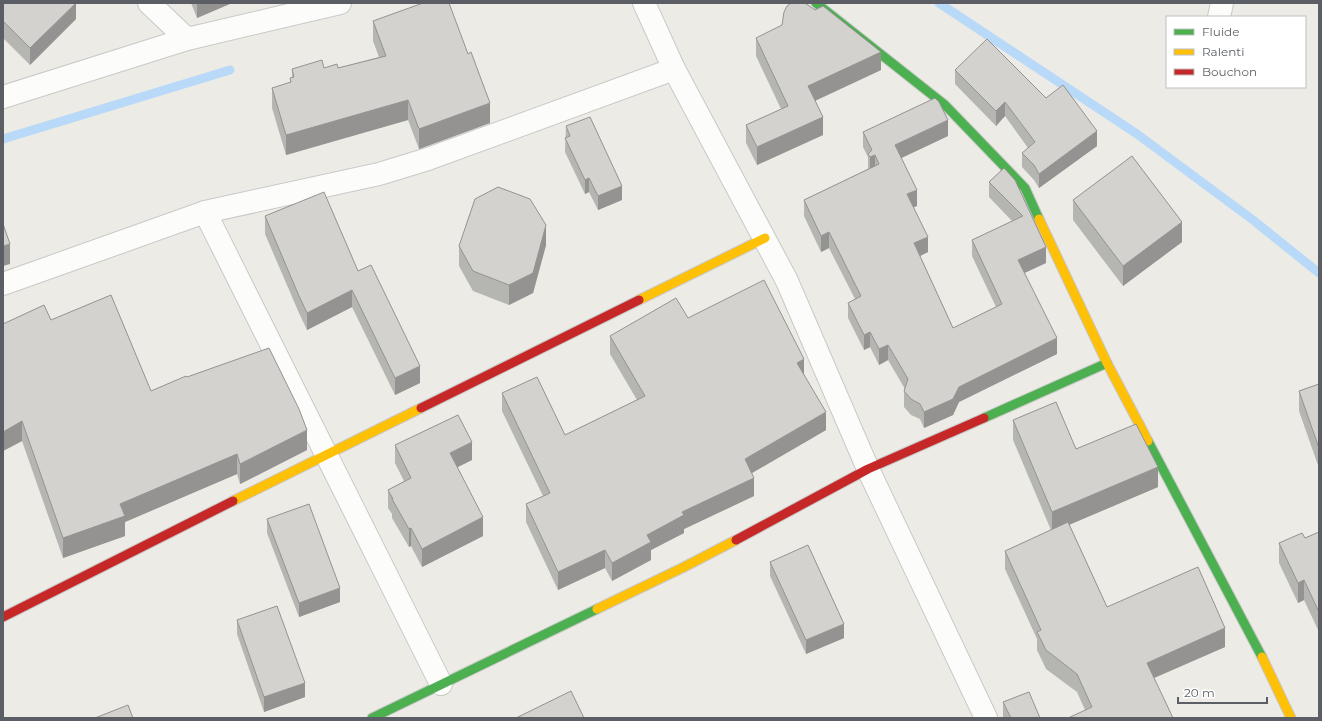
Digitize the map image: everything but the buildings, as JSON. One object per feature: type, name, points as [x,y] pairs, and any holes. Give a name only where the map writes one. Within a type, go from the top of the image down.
[{"type":"street","points":[[149,3],[188,39]]},
{"type":"street","points":[[3,98],[188,39],[340,3]]},
{"type":"street","points":[[644,3],[674,69],[766,238],[787,281],[868,469],[986,718]]},
{"type":"street","points":[[816,3],[945,105],[1025,188],[1107,364],[1274,681],[1291,718]]},
{"type":"street","points":[[1219,16],[1222,3]]},
{"type":"street","points":[[3,284],[205,212],[378,174],[414,164],[674,69]]},
{"type":"street","points":[[205,212],[441,684]]},
{"type":"street","points":[[3,617],[326,455],[766,238]]},
{"type":"street","points":[[372,718],[684,567],[868,469],[1107,364]]},
{"type":"waterway","points":[[939,3],[1137,134],[1253,220],[1319,273]]},
{"type":"waterway","points":[[3,139],[230,70]]},
{"type":"traffic: fast","points":[[816,3],[945,105],[1025,188],[1039,219]]},
{"type":"traffic: fast","points":[[984,418],[1107,363]]},
{"type":"traffic: fast","points":[[1148,441],[1262,657]]},
{"type":"traffic: fast","points":[[372,718],[597,609]]},
{"type":"traffic: slow","points":[[1039,219],[1107,363],[1148,441]]},
{"type":"traffic: slow","points":[[639,300],[765,238]]},
{"type":"traffic: slow","points":[[233,501],[421,408]]},
{"type":"traffic: slow","points":[[597,609],[736,540]]},
{"type":"traffic: slow","points":[[1262,657],[1291,718]]},
{"type":"traffic: jam","points":[[421,408],[639,300]]},
{"type":"traffic: jam","points":[[736,540],[868,469],[984,418]]},
{"type":"traffic: jam","points":[[3,617],[233,501]]}]
